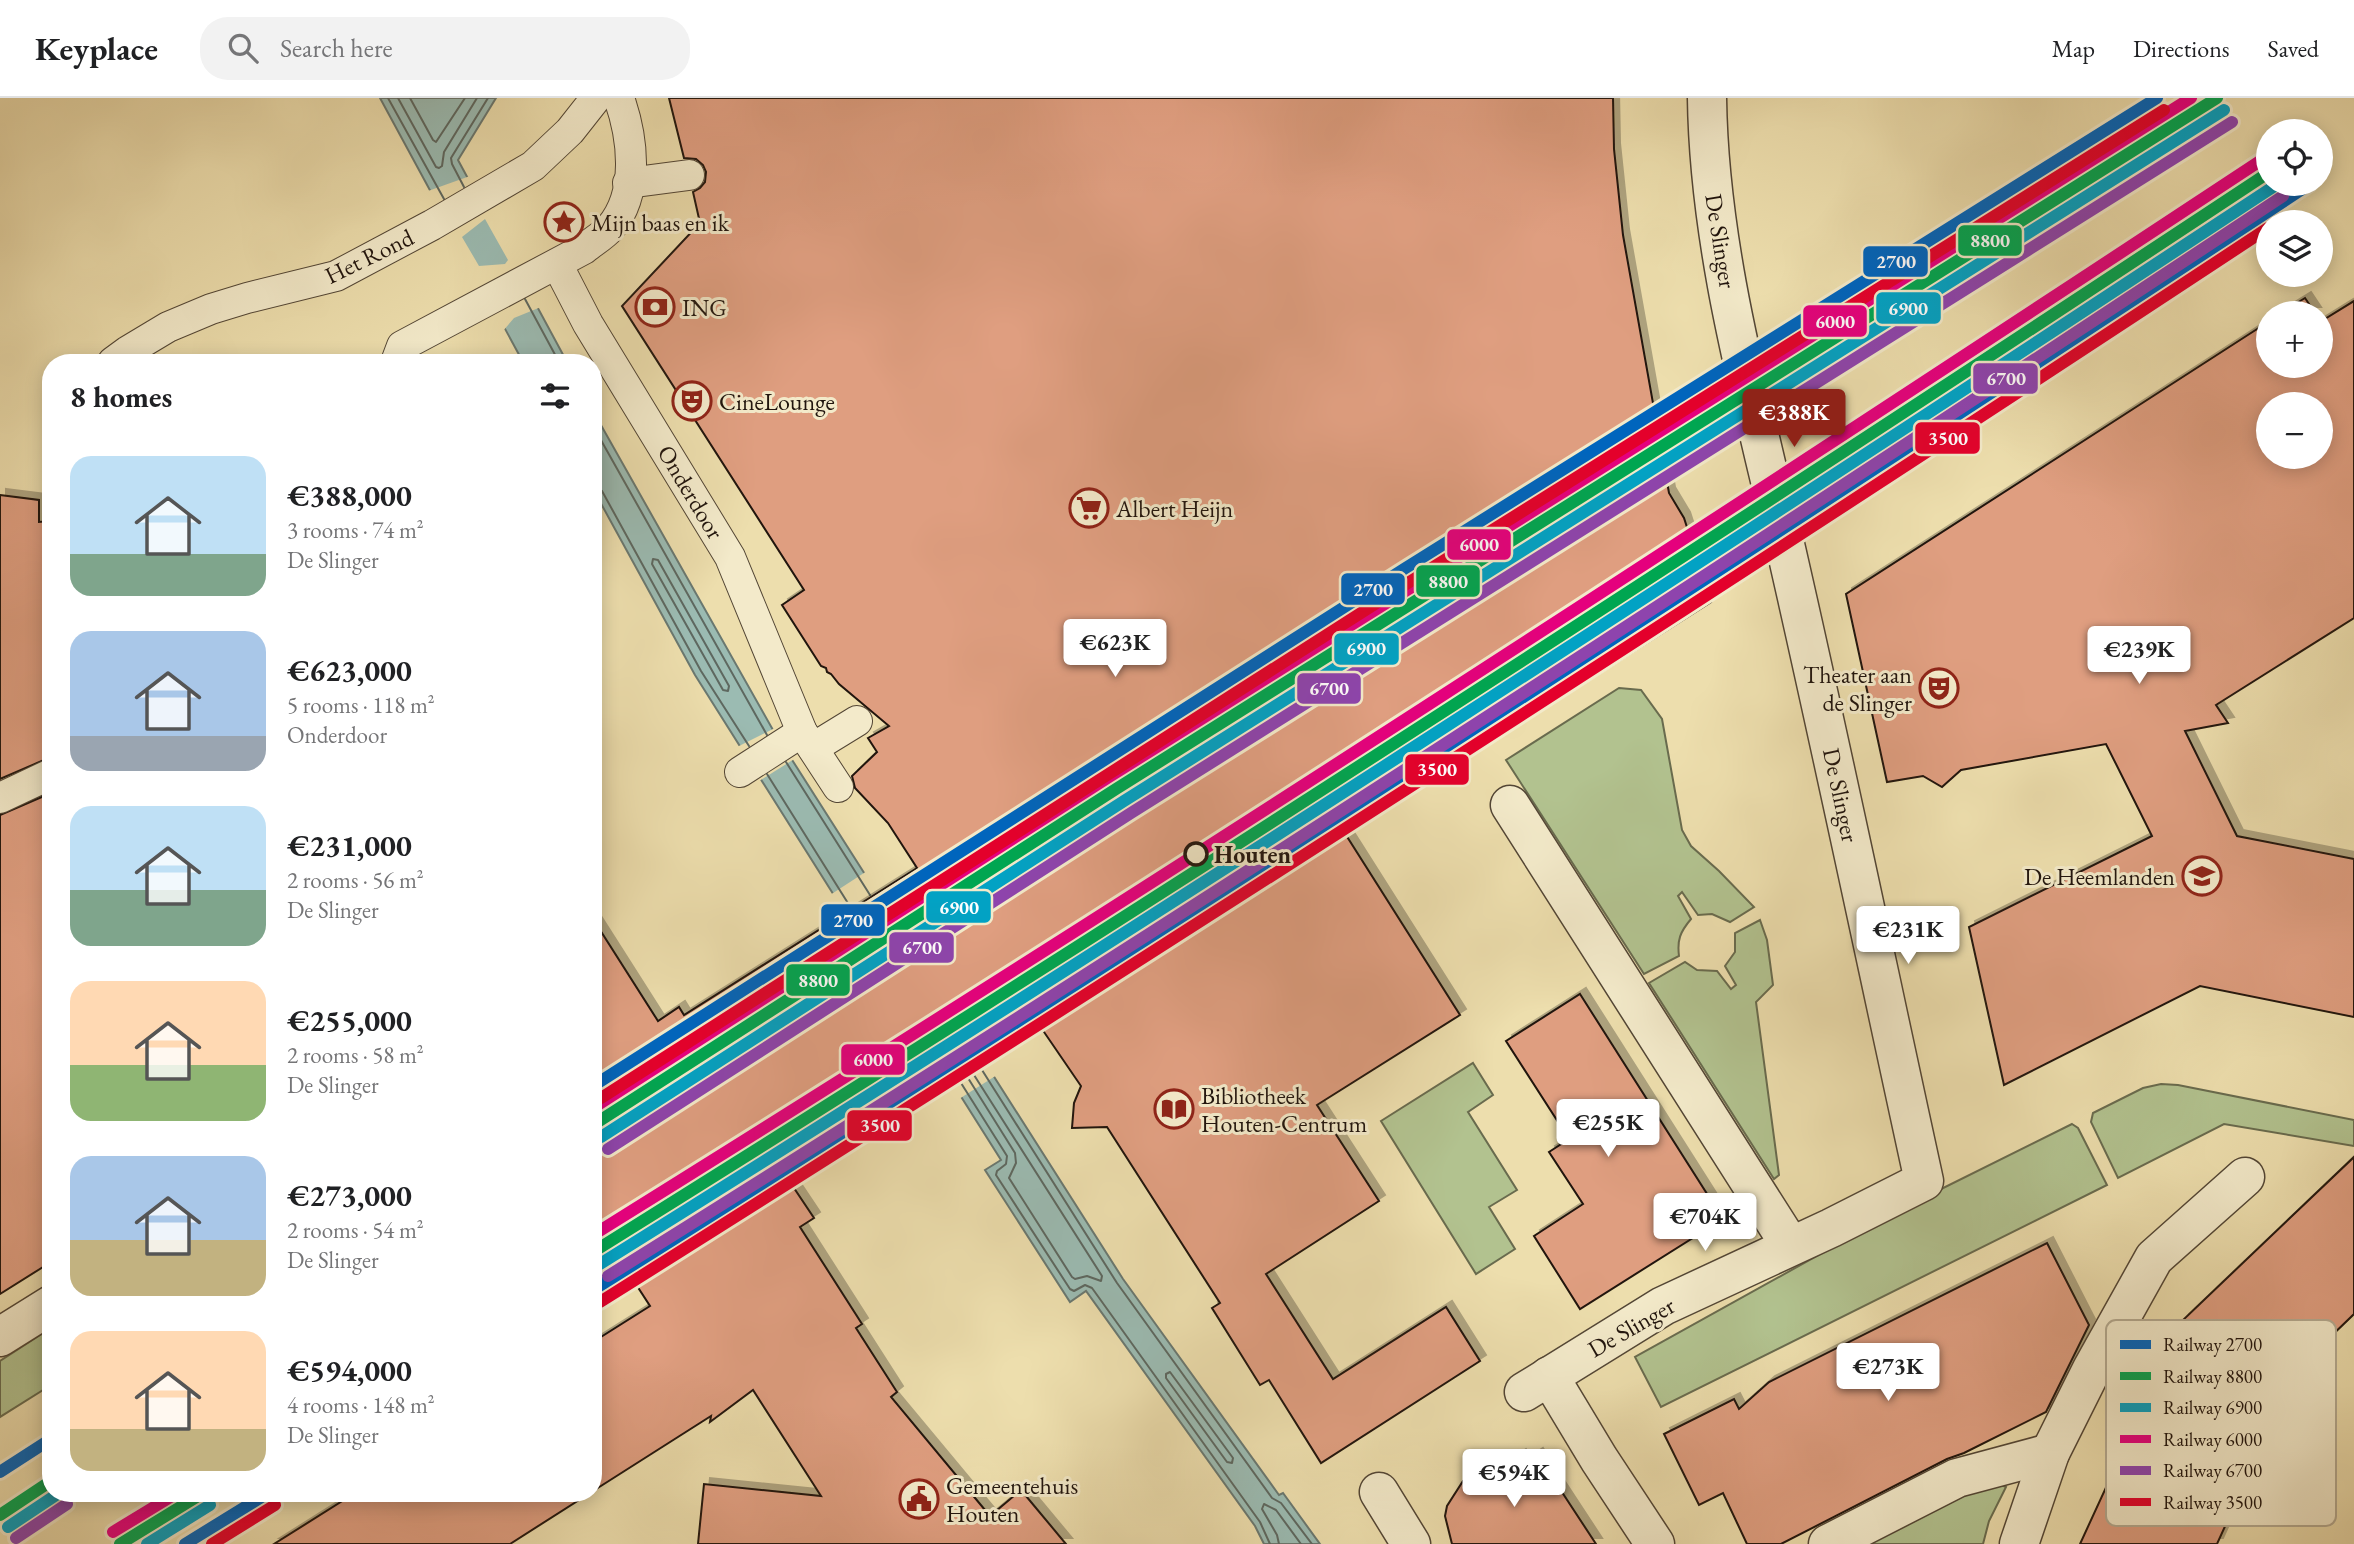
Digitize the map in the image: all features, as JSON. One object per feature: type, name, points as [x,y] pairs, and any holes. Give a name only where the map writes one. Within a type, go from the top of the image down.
[{"type":"street","name":"Het Rond","points":[[124,354],[168,327],[247,298],[318,282],[336,275],[432,225],[533,166],[551,151],[596,98]]},
{"type":"street","points":[[400,354],[402,346],[545,271],[584,248],[610,228],[623,205],[631,175],[630,144],[619,98]]},
{"type":"street","name":"De Slinger","points":[[1655,1544],[1599,1459],[1537,1384],[1663,1306],[1831,1228],[1924,1181],[1840,788],[1723,269],[1708,141],[1707,98]]},
{"type":"street","points":[[628,183],[689,175]]},
{"type":"street","name":"Onderdoor","points":[[545,271],[588,324],[730,557],[802,740],[838,787]]},
{"type":"street","points":[[740,772],[802,740],[857,721]]},
{"type":"street","points":[[0,798],[42,778]]},
{"type":"street","points":[[1510,805],[1790,1245]]},
{"type":"street","points":[[2119,1320],[2154,1258],[2245,1177]]},
{"type":"street","points":[[0,1337],[42,1311]]},
{"type":"street","points":[[2019,1544],[2050,1453],[2106,1344]]},
{"type":"street","points":[[1828,1544],[1957,1478],[2050,1453]]},
{"type":"street","points":[[1379,1492],[1411,1544]]},
{"type":"green space","points":[[1619,688],[1641,690],[1662,719],[1682,830],[1691,846],[1754,907],[1730,922],[1712,914],[1698,915],[1682,892],[1678,896],[1691,919],[1680,936],[1679,956],[1644,974],[1506,760]]},
{"type":"green space","points":[[1760,920],[1767,940],[1773,985],[1756,1002],[1779,1175],[1774,1179],[1649,983],[1685,962],[1697,970],[1717,971],[1731,989],[1736,985],[1725,966],[1735,952],[1735,933]]},
{"type":"green space","points":[[1473,1063],[1493,1095],[1468,1112],[1517,1190],[1489,1207],[1515,1249],[1476,1274],[1381,1121]]},
{"type":"green space","points":[[2161,1084],[2178,1085],[2354,1120],[2354,1146],[2224,1124],[2118,1178],[2091,1122],[2093,1113],[2143,1088]]},
{"type":"green space","points":[[2072,1124],[2078,1128],[2107,1185],[1661,1407],[1635,1357],[1905,1207]]},
{"type":"green space","points":[[42,1334],[42,1391],[0,1417],[0,1361]]},
{"type":"green space","points":[[1993,1481],[2006,1487],[1989,1521],[1983,1544],[1869,1544]]},
{"type":"water","points":[[380,98],[496,98],[458,160],[563,354],[519,354]]},
{"type":"water","points":[[602,427],[773,730],[1123,1279],[1279,1495],[1283,1493],[1320,1544],[1264,1544],[1255,1526],[1086,1291],[1070,1302],[985,1170],[1001,1160],[695,675],[602,505]]},
{"type":"pier","points":[[470,176],[541,307],[514,318],[503,331],[428,191]],"holes":[[[485,219],[508,260],[505,264],[479,266],[462,237]]]},
{"type":"pier","points":[[775,728],[796,758],[759,781],[737,747]]},
{"type":"pier","points":[[867,871],[997,1075],[959,1099],[830,895]]},
{"type":"building","points":[[669,98],[1613,98],[1614,149],[1623,235],[1669,493],[1684,518],[1711,602],[1346,835],[1460,1015],[1317,1105],[1379,1201],[1266,1274],[1333,1379],[1446,1307],[1480,1361],[1321,1463],[1269,1380],[1260,1385],[1212,1308],[1220,1303],[1107,1127],[1072,1128],[1074,1103],[1081,1086],[1042,1029],[794,1188],[814,1218],[800,1227],[862,1324],[856,1328],[897,1392],[891,1397],[990,1516],[1021,1490],[1066,1544],[698,1544],[704,1484],[821,1496],[753,1390],[710,1422],[711,1416],[602,1485],[602,1336],[650,1306],[602,1232],[602,933],[658,1021],[679,1007],[684,1015],[917,868],[888,823],[855,788],[852,776],[877,752],[868,738],[889,726],[821,666],[782,605],[804,590],[622,306],[700,223],[693,192],[705,182],[706,172],[696,159],[684,158]]},
{"type":"building","points":[[2354,301],[2354,618],[2216,705],[2228,723],[2185,731],[2237,836],[2354,859],[2354,1017],[2200,986],[2004,1085],[1969,927],[2152,836],[2106,744],[1961,770],[1942,787],[1923,776],[1887,782],[1846,594],[2256,330],[2256,378],[2333,378],[2333,314]]},
{"type":"building","points":[[0,495],[39,500],[39,522],[42,522],[42,761],[0,779]]},
{"type":"building","points":[[42,797],[42,1268],[0,1294],[0,815]]},
{"type":"building","points":[[1580,994],[1723,1219],[1580,1309],[1534,1236],[1583,1204],[1549,1152],[1569,1139],[1506,1041]]},
{"type":"building","points":[[2354,1157],[2354,1314],[2336,1331],[2336,1320],[2183,1320]]},
{"type":"building","points":[[2047,1243],[2089,1325],[2046,1412],[1781,1544],[1747,1544],[1723,1493],[1699,1505],[1664,1434],[1734,1399],[1739,1409],[1769,1382]]},
{"type":"building","points":[[1537,1454],[1596,1544],[1452,1544],[1445,1516],[1447,1506],[1463,1481],[1482,1468],[1488,1476],[1520,1455],[1525,1462]]},
{"type":"building","points":[[2106,1487],[2106,1526],[2225,1526],[2217,1544],[2080,1544]]},
{"type":"building","points":[[341,1502],[576,1502],[510,1544],[274,1544]]},
{"type":"rail line","name":"2700","points":[[602,1080],[1404,569],[2157,98]]},
{"type":"rail line","name":"6000","points":[[602,1102],[1109,777],[2191,98]]},
{"type":"rail line","name":"8800","points":[[602,1119],[1116,789],[2217,98]]},
{"type":"rail line","name":"3500","points":[[602,1097],[1411,581],[2164,110]]},
{"type":"rail line","name":"6900","points":[[602,1136],[1124,801],[2224,110]]},
{"type":"rail line","name":"6700","points":[[608,1149],[1131,813],[2232,122]]},
{"type":"rail line","name":"6000","points":[[602,1229],[1430,704],[2256,164]]},
{"type":"rail line","name":"8800","points":[[602,1246],[1434,718],[2256,181]]},
{"type":"rail line","name":"6900","points":[[602,1263],[1441,729],[2259,196]]},
{"type":"rail line","name":"6700","points":[[608,1276],[1449,741],[2283,196]]},
{"type":"rail line","name":"2700","points":[[602,1284],[1454,742],[2292,196]]},
{"type":"rail line","name":"3500","points":[[602,1301],[1437,770],[2256,236]]},
{"type":"rail line","name":"2700","points":[[0,1472],[42,1445]]},
{"type":"rail line","name":"8800","points":[[0,1515],[42,1487]]},
{"type":"rail line","name":"6900","points":[[8,1527],[46,1502]]},
{"type":"rail line","name":"6000","points":[[113,1532],[162,1502]]},
{"type":"rail line","name":"8800","points":[[120,1544],[188,1502]]},
{"type":"rail line","name":"2700","points":[[185,1544],[253,1502]]},
{"type":"rail line","name":"6700","points":[[16,1538],[67,1504]]},
{"type":"rail line","name":"6900","points":[[147,1544],[210,1505]]},
{"type":"rail line","name":"3500","points":[[212,1544],[275,1505]]},
{"type":"place","name":"Mijn baas en ik","points":[[564,222]]},
{"type":"place","name":"ING","points":[[655,307]]},
{"type":"place","name":"CineLounge","points":[[692,401]]},
{"type":"place","name":"Albert Heijn","points":[[1089,508]]},
{"type":"place","name":"Theater aan de Slinger","points":[[1939,688]]},
{"type":"place","name":"Houten","points":[[1196,854]]},
{"type":"place","name":"De Heemlanden","points":[[2202,876]]},
{"type":"place","name":"Bibliotheek Houten-Centrum","points":[[1174,1109]]},
{"type":"place","name":"Gemeentehuis Houten","points":[[919,1499]]}]
